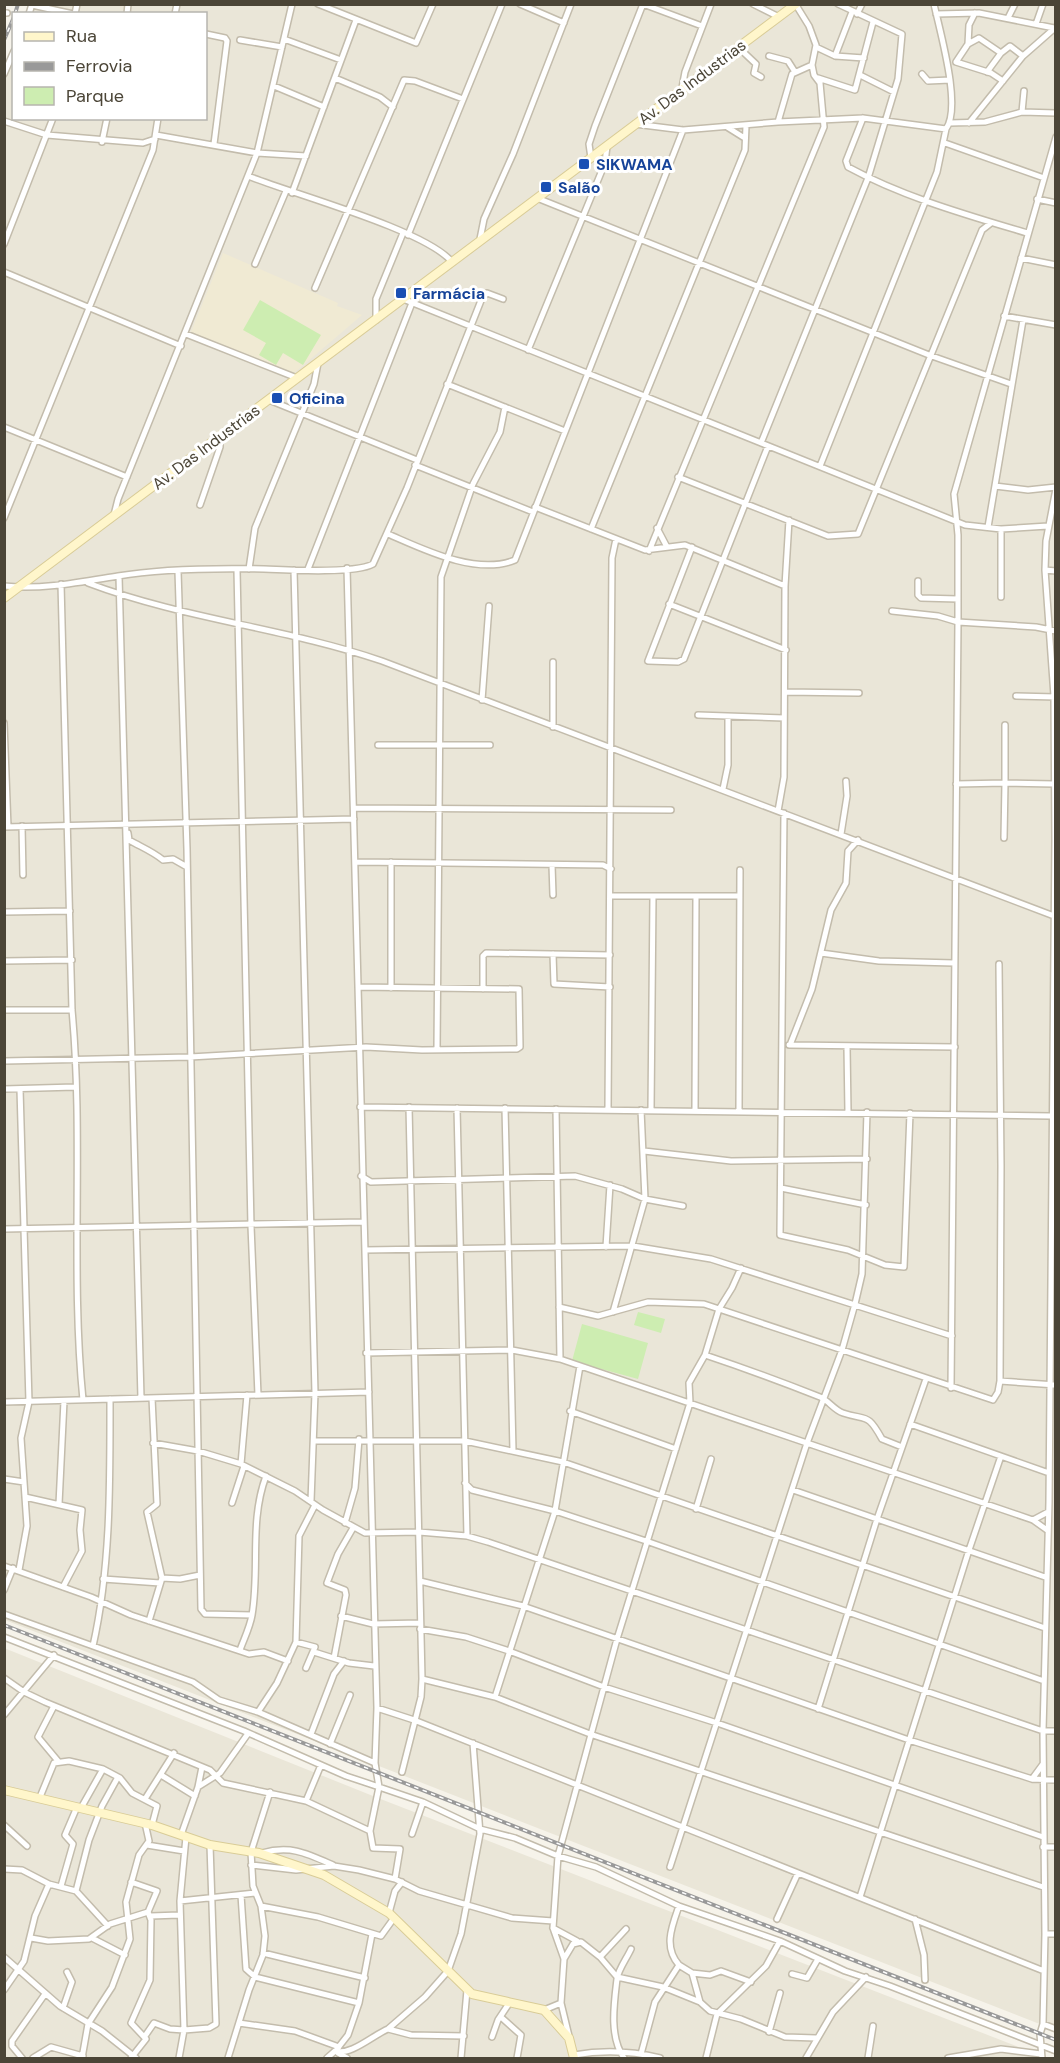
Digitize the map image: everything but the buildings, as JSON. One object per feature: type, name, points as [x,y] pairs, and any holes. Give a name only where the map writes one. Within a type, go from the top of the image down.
[{"type":"main road","name":"Av. Das Industrias","points":[[4,598],[403,300],[480,239],[590,159],[776,15],[796,5]]},
{"type":"main road","points":[[4,1790],[148,1824],[210,1845],[255,1853],[307,1868],[341,1883],[392,1915],[467,1990],[483,1998],[544,2010],[569,2038],[574,2057]]},
{"type":"street","points":[[114,515],[127,477],[257,153],[292,4]]},
{"type":"street","points":[[318,4],[416,43],[433,4]]},
{"type":"street","points":[[376,320],[376,299],[406,234],[502,4]]},
{"type":"street","points":[[520,4],[564,23]]},
{"type":"street","points":[[480,239],[484,219],[571,4]]},
{"type":"street","points":[[590,159],[589,144],[595,126],[643,4],[702,26]]},
{"type":"street","points":[[682,88],[685,72],[711,4]]},
{"type":"street","points":[[753,4],[776,15],[776,4]]},
{"type":"street","points":[[761,443],[868,178],[898,79],[903,36],[838,4]]},
{"type":"street","points":[[835,56],[854,13],[862,4]]},
{"type":"street","points":[[820,466],[926,199],[945,143],[954,101],[934,4]]},
{"type":"street","points":[[1008,18],[1015,4]]},
{"type":"street","points":[[1036,24],[1043,4]]},
{"type":"street","points":[[32,5],[65,12]]},
{"type":"street","points":[[649,551],[822,131],[824,120],[818,78],[812,65],[816,47],[809,26],[796,5]]},
{"type":"street","points":[[936,14],[975,13],[1055,27]]},
{"type":"street","points":[[968,44],[969,25],[975,13]]},
{"type":"street","points":[[255,264],[306,156],[356,20]]},
{"type":"street","points":[[818,78],[854,91],[873,22]]},
{"type":"street","points":[[969,123],[1023,56],[1055,27]]},
{"type":"street","points":[[207,34],[225,38],[227,41],[214,144]]},
{"type":"street","points":[[1001,54],[980,38],[968,44],[956,62],[987,72],[1004,81]]},
{"type":"street","points":[[284,39],[341,60]]},
{"type":"street","points":[[240,40],[282,47]]},
{"type":"street","points":[[738,46],[756,64],[754,73],[760,77]]},
{"type":"street","points":[[987,72],[1010,46],[1023,56]]},
{"type":"street","points":[[816,47],[835,56],[864,58]]},
{"type":"street","points":[[4,74],[12,56]]},
{"type":"street","points":[[769,56],[788,61],[795,72]]},
{"type":"street","points":[[778,122],[788,84],[795,72],[812,65]]},
{"type":"street","points":[[922,74],[928,81],[950,80]]},
{"type":"street","points":[[860,75],[894,92]]},
{"type":"street","points":[[335,78],[380,97],[393,107]]},
{"type":"street","points":[[315,288],[404,80],[408,79],[463,99]]},
{"type":"street","points":[[274,86],[324,107]]},
{"type":"street","points":[[1022,112],[1024,91]]},
{"type":"street","points":[[380,97],[397,96]]},
{"type":"street","points":[[635,124],[683,130],[863,118],[885,122],[948,126],[992,121],[1022,112],[1056,113]]},
{"type":"street","points":[[863,118],[846,165],[868,178],[976,218],[1027,233]]},
{"type":"street","points":[[4,244],[53,120]]},
{"type":"street","points":[[102,142],[107,120]]},
{"type":"street","points":[[4,518],[153,150],[158,120]]},
{"type":"street","points":[[4,121],[47,135],[102,142],[144,143],[155,137],[214,144],[257,153],[306,156]]},
{"type":"street","points":[[591,529],[745,150],[743,137],[746,126]]},
{"type":"street","points":[[726,127],[743,137]]},
{"type":"street","points":[[388,534],[447,559],[472,564],[512,562],[518,555],[683,130]]},
{"type":"street","points":[[951,1388],[958,622],[956,521],[953,504],[957,474],[1056,137]]},
{"type":"street","points":[[144,143],[153,150]]},
{"type":"street","points":[[945,143],[1044,178]]},
{"type":"street","points":[[528,350],[605,163],[607,146]]},
{"type":"street","points":[[248,176],[406,234],[443,252],[452,262]]},
{"type":"street","points":[[537,198],[986,378],[1011,384]]},
{"type":"street","points":[[1037,199],[1056,203]]},
{"type":"street","points":[[976,218],[982,230]]},
{"type":"street","points":[[484,219],[496,229]]},
{"type":"street","points":[[678,477],[828,536],[856,536],[861,531],[929,355],[982,230],[991,222]]},
{"type":"street","points":[[1021,258],[1056,265]]},
{"type":"street","points":[[4,273],[181,346]]},
{"type":"street","points":[[4,586],[88,583],[119,576],[178,571],[294,570],[347,568],[373,564],[388,534],[485,293],[503,299]]},
{"type":"street","points":[[403,300],[956,521],[1001,529],[1048,526]]},
{"type":"street","points":[[308,569],[412,303]]},
{"type":"street","points":[[1004,316],[1056,326]]},
{"type":"street","points":[[988,527],[1023,320]]},
{"type":"street","points":[[186,334],[297,378]]},
{"type":"street","points":[[249,569],[255,528],[302,414],[315,379],[318,363]]},
{"type":"street","points":[[447,384],[565,431]]},
{"type":"street","points":[[269,400],[472,489],[649,551],[678,544],[692,547],[785,586]]},
{"type":"street","points":[[437,1049],[440,581],[472,489],[492,452],[508,408]]},
{"type":"street","points":[[4,428],[127,477]]},
{"type":"street","points":[[200,505],[220,447],[220,437]]},
{"type":"street","points":[[692,547],[648,661],[678,662],[684,659],[699,616],[768,446]]},
{"type":"street","points":[[948,2058],[1001,2049],[1042,2056],[1040,2034],[1043,2024],[1046,1934],[1043,1887],[1043,1731],[1045,1577],[1048,1512],[1052,1502],[1049,1473],[1048,1385],[1053,1271],[1055,696],[1045,570],[1048,526],[1054,509],[1056,488],[1028,490],[995,486]]},
{"type":"street","points":[[789,520],[785,586],[784,777],[781,812],[782,1159],[780,1235],[848,1250],[885,1265],[905,1266],[910,1113]]},
{"type":"street","points":[[657,528],[667,547]]},
{"type":"street","points":[[1001,529],[1001,597]]},
{"type":"street","points":[[608,1110],[612,558],[616,539]]},
{"type":"street","points":[[347,568],[356,862],[361,1176],[369,1392],[370,1534],[377,1708],[375,1763],[379,1787],[370,1831],[373,1848],[400,1849],[396,1879]]},
{"type":"street","points":[[237,570],[251,1226],[258,1395]]},
{"type":"street","points":[[258,1712],[288,1661],[296,1642],[299,1536],[313,1503],[315,1393],[294,570]]},
{"type":"street","points":[[1045,570],[1056,571]]},
{"type":"street","points":[[178,571],[199,1396],[200,1575],[203,1612],[213,1616],[252,1615]]},
{"type":"street","points":[[119,576],[141,1398]]},
{"type":"street","points":[[918,581],[918,595],[921,598],[958,599]]},
{"type":"street","points":[[88,583],[119,595],[351,650],[1054,916]]},
{"type":"street","points":[[61,584],[72,1010],[77,1059],[75,1087],[83,1400]]},
{"type":"street","points":[[669,604],[786,650]]},
{"type":"street","points":[[482,700],[489,606]]},
{"type":"street","points":[[892,611],[938,616],[958,622],[1024,626],[1056,631]]},
{"type":"street","points":[[553,662],[553,727]]},
{"type":"street","points":[[785,692],[859,693]]},
{"type":"street","points":[[1016,696],[1055,696]]},
{"type":"street","points":[[698,716],[784,718]]},
{"type":"street","points":[[723,789],[728,765],[728,717]]},
{"type":"street","points":[[4,723],[6,827],[354,819]]},
{"type":"street","points":[[1004,838],[1005,725]]},
{"type":"street","points":[[378,745],[490,745]]},
{"type":"street","points":[[790,1045],[812,989],[831,910],[846,883],[848,851],[844,836],[846,781]]},
{"type":"street","points":[[956,784],[1054,784]]},
{"type":"street","points":[[354,808],[671,810]]},
{"type":"street","points":[[125,825],[128,828],[129,840],[153,851],[163,860],[173,859],[187,867]]},
{"type":"street","points":[[22,826],[23,875]]},
{"type":"street","points":[[848,851],[858,840]]},
{"type":"street","points":[[356,862],[603,865],[611,861]]},
{"type":"street","points":[[391,862],[392,988]]},
{"type":"street","points":[[552,865],[553,895]]},
{"type":"street","points":[[603,865],[611,869]]},
{"type":"street","points":[[739,1110],[740,870]]},
{"type":"street","points":[[610,896],[739,896]]},
{"type":"street","points":[[651,1110],[653,896]]},
{"type":"street","points":[[695,1110],[696,896]]},
{"type":"street","points":[[4,912],[70,911]]},
{"type":"street","points":[[483,989],[483,956],[486,953],[610,955]]},
{"type":"street","points":[[820,953],[879,961],[954,963]]},
{"type":"street","points":[[553,954],[554,984],[610,987]]},
{"type":"street","points":[[4,961],[72,960]]},
{"type":"street","points":[[559,1307],[592,1316],[648,1302],[689,1302],[718,1308],[951,1388],[991,1400],[997,1396],[1000,1381],[1002,1166],[999,1114],[999,964]]},
{"type":"street","points":[[4,1061],[247,1055],[358,1048],[520,1048],[520,990],[358,987]]},
{"type":"street","points":[[4,1010],[72,1010]]},
{"type":"street","points":[[782,1045],[954,1047]]},
{"type":"street","points":[[847,1047],[848,1112]]},
{"type":"street","points":[[4,1089],[75,1087]]},
{"type":"street","points":[[4,1590],[16,1569],[27,1526],[21,1438],[29,1402],[20,1089]]},
{"type":"street","points":[[360,1107],[739,1110],[1052,1116]]},
{"type":"street","points":[[402,1772],[414,1720],[422,1697],[409,1107]]},
{"type":"street","points":[[457,1108],[467,1536]]},
{"type":"street","points":[[505,1108],[513,1451]]},
{"type":"street","points":[[556,1109],[560,1359]]},
{"type":"street","points":[[613,1312],[645,1199],[641,1110]]},
{"type":"street","points":[[670,1867],[807,1443],[842,1350],[855,1304],[862,1274],[866,1205],[867,1112]]},
{"type":"street","points":[[644,1152],[722,1161],[867,1159]]},
{"type":"street","points":[[361,1176],[371,1182]]},
{"type":"street","points":[[362,1185],[371,1182],[410,1180],[575,1176],[610,1185],[645,1199],[683,1206]]},
{"type":"street","points":[[606,1247],[610,1185]]},
{"type":"street","points":[[781,1188],[866,1205]]},
{"type":"street","points":[[4,1229],[136,1225],[251,1226],[363,1222]]},
{"type":"street","points":[[365,1250],[633,1246],[711,1259],[786,1285],[855,1304],[952,1336]]},
{"type":"street","points":[[569,2038],[561,2003],[564,1959],[553,1928],[558,1856],[590,1734],[690,1403],[689,1383],[705,1355],[718,1308],[732,1288],[741,1268]]},
{"type":"street","points":[[366,1353],[463,1349],[512,1350],[560,1359],[892,1474],[1033,1520],[1047,1530]]},
{"type":"street","points":[[705,1355],[824,1398],[843,1413],[868,1420],[879,1430],[882,1439],[902,1447]]},
{"type":"street","points":[[495,1697],[555,1511],[570,1411],[580,1366]]},
{"type":"street","points":[[818,1709],[892,1474],[926,1379]]},
{"type":"street","points":[[1000,1381],[1056,1385]]},
{"type":"street","points":[[4,1402],[369,1392]]},
{"type":"street","points":[[232,1503],[242,1465],[247,1395]]},
{"type":"street","points":[[149,1621],[161,1580],[147,1512],[157,1504],[152,1398]]},
{"type":"street","points":[[93,1646],[103,1579],[109,1478],[110,1399]]},
{"type":"street","points":[[59,1504],[64,1401]]},
{"type":"street","points":[[570,1411],[676,1449]]},
{"type":"street","points":[[1048,1417],[1056,1417]]},
{"type":"street","points":[[910,1424],[1049,1473]]},
{"type":"street","points":[[314,1441],[359,1439],[465,1441],[562,1462],[1045,1628]]},
{"type":"street","points":[[345,1523],[354,1498],[359,1439]]},
{"type":"street","points":[[153,1443],[198,1451],[242,1465],[266,1476],[353,1528],[370,1534],[418,1532],[467,1536],[633,1589],[834,1661],[1043,1731],[1056,1731]]},
{"type":"street","points":[[860,1897],[969,1550],[1001,1456]]},
{"type":"street","points":[[696,1509],[711,1459]]},
{"type":"street","points":[[240,1650],[252,1615],[257,1502],[266,1476]]},
{"type":"street","points":[[4,1479],[24,1482]]},
{"type":"street","points":[[356,1481],[369,1485]]},
{"type":"street","points":[[465,1483],[471,1490],[555,1511],[649,1542],[848,1614],[940,1643],[1044,1681]]},
{"type":"street","points":[[465,1496],[471,1490]]},
{"type":"street","points":[[793,1490],[1045,1577]]},
{"type":"street","points":[[26,1497],[82,1510],[80,1530],[82,1551],[63,1587]]},
{"type":"street","points":[[1033,1520],[1048,1512]]},
{"type":"street","points":[[334,1658],[345,1590],[327,1583],[338,1554],[353,1528]]},
{"type":"street","points":[[4,1566],[149,1621],[249,1654],[264,1652],[288,1661]]},
{"type":"street","points":[[103,1579],[161,1580],[200,1575]]},
{"type":"street","points":[[420,1581],[523,1606],[909,1740],[1032,1779],[1056,1780]]},
{"type":"street","points":[[4,1614],[193,1682],[219,1700],[258,1712],[375,1763]]},
{"type":"street","points":[[341,1616],[373,1624],[420,1626],[466,1637],[604,1687],[717,1723],[1043,1837]]},
{"type":"street","points":[[4,1637],[54,1655],[321,1765],[423,1802],[480,1829],[515,1838],[558,1856],[596,1867],[679,1906],[780,1941],[818,1959],[1056,2051]]},
{"type":"street","points":[[296,1642],[313,1645],[314,1652],[306,1668]]},
{"type":"street","points":[[314,1652],[344,1661],[374,1666]]},
{"type":"street","points":[[4,1715],[54,1655]]},
{"type":"street","points":[[311,1734],[334,1674],[344,1661]]},
{"type":"street","points":[[4,1678],[24,1692],[54,1706],[174,1753],[202,1767],[223,1783],[306,1801],[370,1831]]},
{"type":"street","points":[[422,1679],[495,1697],[590,1734],[1043,1887]]},
{"type":"street","points":[[330,1744],[350,1695]]},
{"type":"street","points":[[54,1706],[38,1737],[58,1761]]},
{"type":"street","points":[[377,1708],[473,1743],[1044,1971]]},
{"type":"street","points":[[198,1787],[216,1776],[248,1735]]},
{"type":"street","points":[[337,2050],[356,2047],[388,2029],[425,1997],[448,1971],[461,1934],[468,1903],[480,1829],[473,1743]]},
{"type":"street","points":[[145,1799],[174,1753]]},
{"type":"street","points":[[33,2058],[51,2047],[82,2057],[88,2024],[103,2003],[125,1955],[130,1936],[126,1908],[131,1882],[139,1855],[147,1845],[148,1824],[157,1806],[132,1793],[118,1777],[85,1763],[58,1761],[51,1767],[40,1797]]},
{"type":"street","points":[[1032,1779],[1044,1763]]},
{"type":"street","points":[[306,1801],[321,1765]]},
{"type":"street","points":[[179,2058],[184,2030],[179,1915],[183,1836],[202,1767]]},
{"type":"street","points":[[61,1886],[73,1844],[65,1835],[103,1769]]},
{"type":"street","points":[[160,1775],[195,1796]]},
{"type":"street","points":[[76,1891],[89,1840],[102,1812],[102,1806],[118,1777]]},
{"type":"street","points":[[228,2058],[263,1953],[265,1936],[261,1906],[255,1893],[252,1865],[270,1792]]},
{"type":"street","points":[[412,1834],[423,1802]]},
{"type":"street","points":[[4,1825],[27,1846]]},
{"type":"street","points":[[147,1845],[184,1851]]},
{"type":"street","points":[[4,1957],[63,2008],[110,2036],[134,2058],[154,2023],[170,2029],[209,2028],[216,2024],[210,1899],[210,1845]]},
{"type":"street","points":[[1043,1847],[1056,1847]]},
{"type":"street","points":[[255,1853],[280,1848],[295,1850],[334,1866],[396,1879],[419,1891],[468,1903],[512,1918],[553,1921]]},
{"type":"street","points":[[252,1865],[296,1870],[334,1866]]},
{"type":"street","points":[[4,1869],[22,1870],[49,1884],[76,1891],[108,1926]]},
{"type":"street","points":[[777,1919],[798,1873]]},
{"type":"street","points":[[131,1882],[157,1891],[149,1914],[150,1980],[131,2023],[145,2036]]},
{"type":"street","points":[[261,1906],[318,1917],[382,1936],[392,1915],[395,1891],[402,1882]]},
{"type":"street","points":[[4,1990],[20,1970],[31,1938],[35,1916],[49,1884]]},
{"type":"street","points":[[180,1901],[255,1893]]},
{"type":"street","points":[[241,1895],[246,1969],[255,1977],[360,2003]]},
{"type":"street","points":[[679,1906],[669,1946],[671,1954],[679,1965],[692,1973],[710,1975],[721,1971],[751,1982]]},
{"type":"street","points":[[92,1938],[108,1926],[127,1918],[149,1914],[179,1915]]},
{"type":"street","points":[[915,1919],[924,1955],[925,1980]]},
{"type":"street","points":[[553,1928],[600,1957],[617,1977],[663,1987],[717,2014],[741,2019],[785,2037],[816,2038]]},
{"type":"street","points":[[600,1957],[626,1929]]},
{"type":"street","points":[[327,2058],[337,2050],[351,2030],[360,2003],[372,1934]]},
{"type":"street","points":[[1046,1934],[1056,1934]]},
{"type":"street","points":[[31,1938],[48,1941],[92,1938],[125,1955]]},
{"type":"street","points":[[564,1959],[577,1941]]},
{"type":"street","points":[[706,2058],[717,2014],[766,1966],[780,1941]]},
{"type":"street","points":[[622,2056],[614,2028],[617,1977],[631,1949]]},
{"type":"street","points":[[263,1953],[365,1978]]},
{"type":"street","points":[[792,1974],[807,1978],[818,1959]]},
{"type":"street","points":[[641,2054],[649,2018],[663,1987],[679,1965]]},
{"type":"street","points":[[63,2008],[72,1982],[67,1972]]},
{"type":"street","points":[[692,1973],[713,2025]]},
{"type":"street","points":[[806,2058],[833,2012],[866,1977]]},
{"type":"street","points":[[460,2058],[467,1990]]},
{"type":"street","points":[[770,2032],[780,1993]]},
{"type":"street","points":[[22,2058],[12,2046],[12,2041],[45,1994]]},
{"type":"street","points":[[492,2037],[510,2002]]},
{"type":"street","points":[[544,2010],[561,2003]]},
{"type":"street","points":[[502,2018],[521,2035],[517,2058]]},
{"type":"street","points":[[239,2023],[295,2031],[337,2050],[347,2058]]},
{"type":"street","points":[[1043,2024],[1056,2029]]},
{"type":"street","points":[[868,2058],[873,2026]]},
{"type":"street","points":[[388,2029],[411,2035],[464,2036]]},
{"type":"street","points":[[574,2057],[592,2052],[622,2056],[641,2054],[660,2058]]},
{"type":"shaded area","points":[[31,5],[1055,5],[1055,2030],[5,1620],[4,70],[12,50],[12,120],[207,120],[207,12],[28,12]]},
{"type":"shaded area","points":[[223,253],[338,303],[337,306],[362,315],[293,374],[191,332]]},
{"type":"shaded area","points":[[4,1648],[378,1798],[1047,2058],[5,2058]]},
{"type":"green space","points":[[260,300],[321,335],[303,365],[283,353],[276,365],[259,355],[266,343],[243,330]]},
{"type":"green space","points":[[638,1312],[665,1319],[661,1333],[634,1325]]},
{"type":"green space","points":[[582,1324],[648,1343],[638,1379],[572,1361]]},
{"type":"railway","points":[[16,12],[18,4]]},
{"type":"railway","points":[[4,40],[12,22]]},
{"type":"railway","points":[[4,1625],[1056,2040]]},
{"type":"place","name":"SIKWAMA","points":[[584,164]]},
{"type":"place","name":"Salão","points":[[546,187]]},
{"type":"place","name":"Farmácia","points":[[401,293]]},
{"type":"place","name":"Oficina","points":[[277,398]]}]
